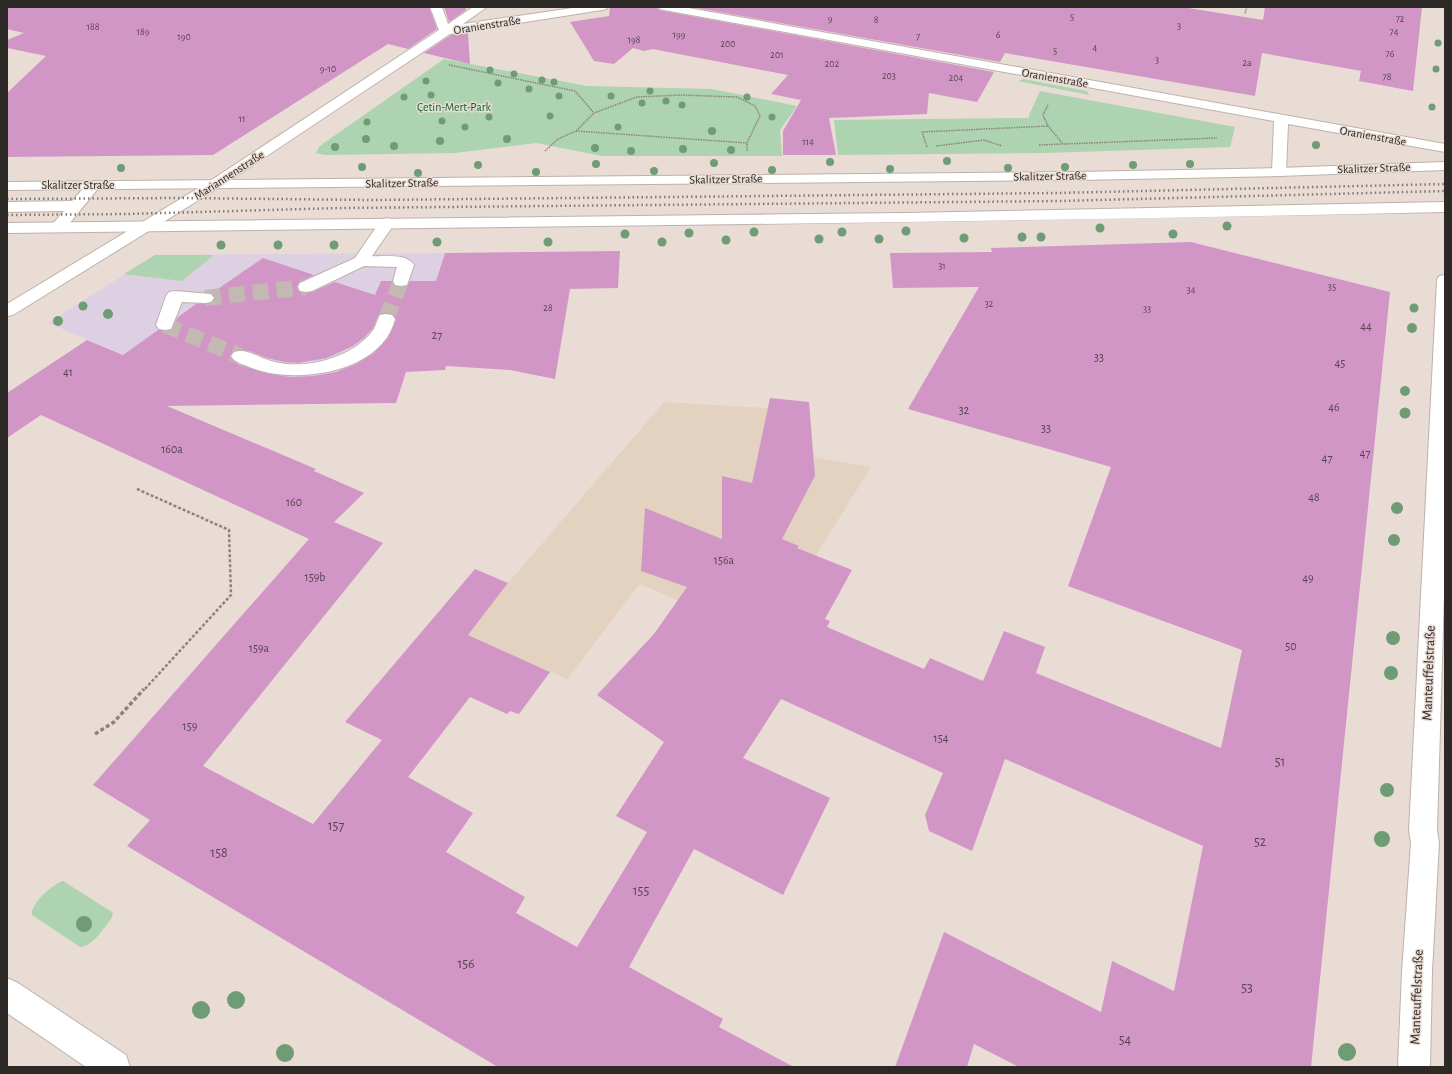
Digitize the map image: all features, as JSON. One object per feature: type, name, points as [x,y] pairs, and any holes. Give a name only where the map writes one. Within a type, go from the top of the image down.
[{"type":"main road","name":"Oranienstraße","points":[[436,7],[445,31],[602,7]]},
{"type":"main road","name":"Mariannenstraße","points":[[7,311],[215,184],[481,7]]},
{"type":"main road","name":"Oranienstraße","points":[[664,7],[1445,148]]},
{"type":"main road","points":[[1279,172],[1281,119]]},
{"type":"main road","name":"Skalitzer Straße","points":[[7,186],[1076,176],[1279,172],[1445,166]]},
{"type":"main road","points":[[58,228],[94,185]]},
{"type":"main road","points":[[7,207],[76,206]]},
{"type":"main road","points":[[7,228],[890,218],[1256,212],[1445,207]]},
{"type":"main road","points":[[361,261],[387,223]]},
{"type":"main road","points":[[306,287],[361,261],[402,262],[406,265],[406,268],[401,281]]},
{"type":"main road","name":"Manteuffelstraße","points":[[1414,1067],[1417,972],[1425,842],[1423,830],[1445,280]]},
{"type":"main road","points":[[165,325],[176,296],[205,298]]},
{"type":"main road","points":[[240,356],[274,368],[308,370],[334,364],[354,355],[370,345],[381,332],[386,319]]},
{"type":"main road","points":[[7,994],[114,1067]]},
{"type":"path","points":[[1245,13],[1247,7]]},
{"type":"path","points":[[445,65],[575,91],[594,113]]},
{"type":"path","points":[[550,146],[558,139],[576,131],[594,113],[638,97],[682,95],[737,96],[755,106],[760,116],[747,143],[748,156]]},
{"type":"path","points":[[1050,101],[1043,115],[1048,126],[1068,150]]},
{"type":"path","points":[[1003,147],[984,140],[927,148],[922,132],[1048,126]]},
{"type":"path","points":[[576,131],[747,143]]},
{"type":"path","points":[[1033,145],[1220,138]]},
{"type":"path","points":[[94,734],[114,722],[231,595],[228,530],[137,489]]},
{"type":"shaded area","points":[[445,253],[403,380],[279,381],[127,356],[48,323],[155,255]]},
{"type":"shaded area","points":[[664,402],[768,408],[760,448],[871,467],[764,639],[640,584],[567,679],[468,635],[508,583]]},
{"type":"green space","name":"Çetin-Mert-Park","points":[[444,59],[587,86],[712,89],[797,106],[780,130],[782,156],[602,156],[536,143],[455,153],[325,155],[316,153],[319,147],[324,143]]},
{"type":"green space","points":[[1023,79],[1087,91],[1089,95],[1018,81]]},
{"type":"green space","points":[[1040,91],[1235,127],[1230,147],[1045,153],[838,155],[834,120],[1029,118]]},
{"type":"green space","points":[[155,255],[214,255],[182,281],[124,274]]},
{"type":"green space","points":[[63,881],[112,912],[113,915],[93,941],[84,946],[80,947],[32,915],[32,911],[38,900],[54,886]]},
{"type":"building","points":[[7,7],[429,7],[437,29],[408,49],[388,44],[213,155],[7,157],[7,93],[46,56],[7,48],[7,40],[24,33],[7,29]]},
{"type":"building","points":[[444,7],[466,7],[466,10],[449,22]]},
{"type":"building","points":[[610,7],[656,7],[659,10],[664,11],[994,72],[977,102],[929,93],[927,114],[829,118],[836,155],[783,155],[783,131],[801,100],[771,94],[788,75],[653,49],[644,51],[633,48],[614,64],[594,61],[570,22],[609,16]]},
{"type":"building","points":[[691,7],[1182,7],[1263,20],[1265,7],[1422,7],[1413,91],[1359,81],[1361,71],[1262,53],[1255,96],[1005,53],[1000,62]]},
{"type":"building","points":[[468,33],[470,64],[424,53],[451,35]]},
{"type":"building","points":[[1191,242],[1390,292],[1311,1067],[1019,1067],[974,1044],[967,1067],[895,1067],[944,932],[1101,1012],[1112,961],[1174,991],[1203,846],[1005,759],[972,851],[929,831],[925,815],[943,773],[781,699],[743,758],[830,798],[783,895],[694,849],[629,967],[723,1019],[719,1027],[794,1067],[498,1067],[127,846],[150,820],[93,785],[309,539],[41,415],[7,438],[7,393],[87,340],[123,355],[158,330],[171,330],[178,317],[196,304],[212,303],[216,298],[212,293],[263,258],[314,275],[299,282],[297,288],[300,292],[312,292],[335,282],[375,295],[381,281],[392,281],[395,286],[401,287],[407,286],[410,281],[436,281],[445,253],[620,251],[618,288],[570,289],[555,379],[510,370],[446,366],[445,370],[406,372],[396,403],[167,406],[316,469],[314,471],[364,493],[334,522],[383,543],[203,766],[313,824],[382,740],[345,722],[475,569],[508,583],[468,635],[550,672],[519,714],[510,711],[507,714],[470,697],[408,777],[473,813],[446,852],[525,897],[516,913],[577,947],[647,832],[616,816],[664,742],[597,695],[654,634],[687,587],[641,571],[645,508],[722,539],[722,476],[752,483],[770,398],[809,402],[815,476],[782,539],[799,546],[797,548],[852,570],[825,619],[830,621],[827,627],[924,669],[930,658],[983,681],[1004,631],[1045,647],[1036,673],[1221,748],[1242,650],[1068,586],[1111,467],[908,409],[979,287],[893,288],[890,253],[992,252],[991,248]],"holes":[[[379,314],[393,314],[396,320],[388,338],[374,353],[356,364],[336,372],[313,376],[291,377],[270,374],[240,365],[234,362],[230,356],[233,351],[239,350],[249,351],[267,358],[284,362],[298,363],[327,358],[353,346],[364,338],[373,328]]]},
{"type":"tunnel","points":[[386,319],[401,281]]},
{"type":"tunnel","points":[[205,298],[306,287]]},
{"type":"tunnel","points":[[165,325],[240,356]]},
{"type":"railway","points":[[7,199],[180,198],[373,200],[1057,193],[1445,184]]},
{"type":"railway","points":[[7,215],[127,214],[340,208],[1060,201],[1445,191]]}]
